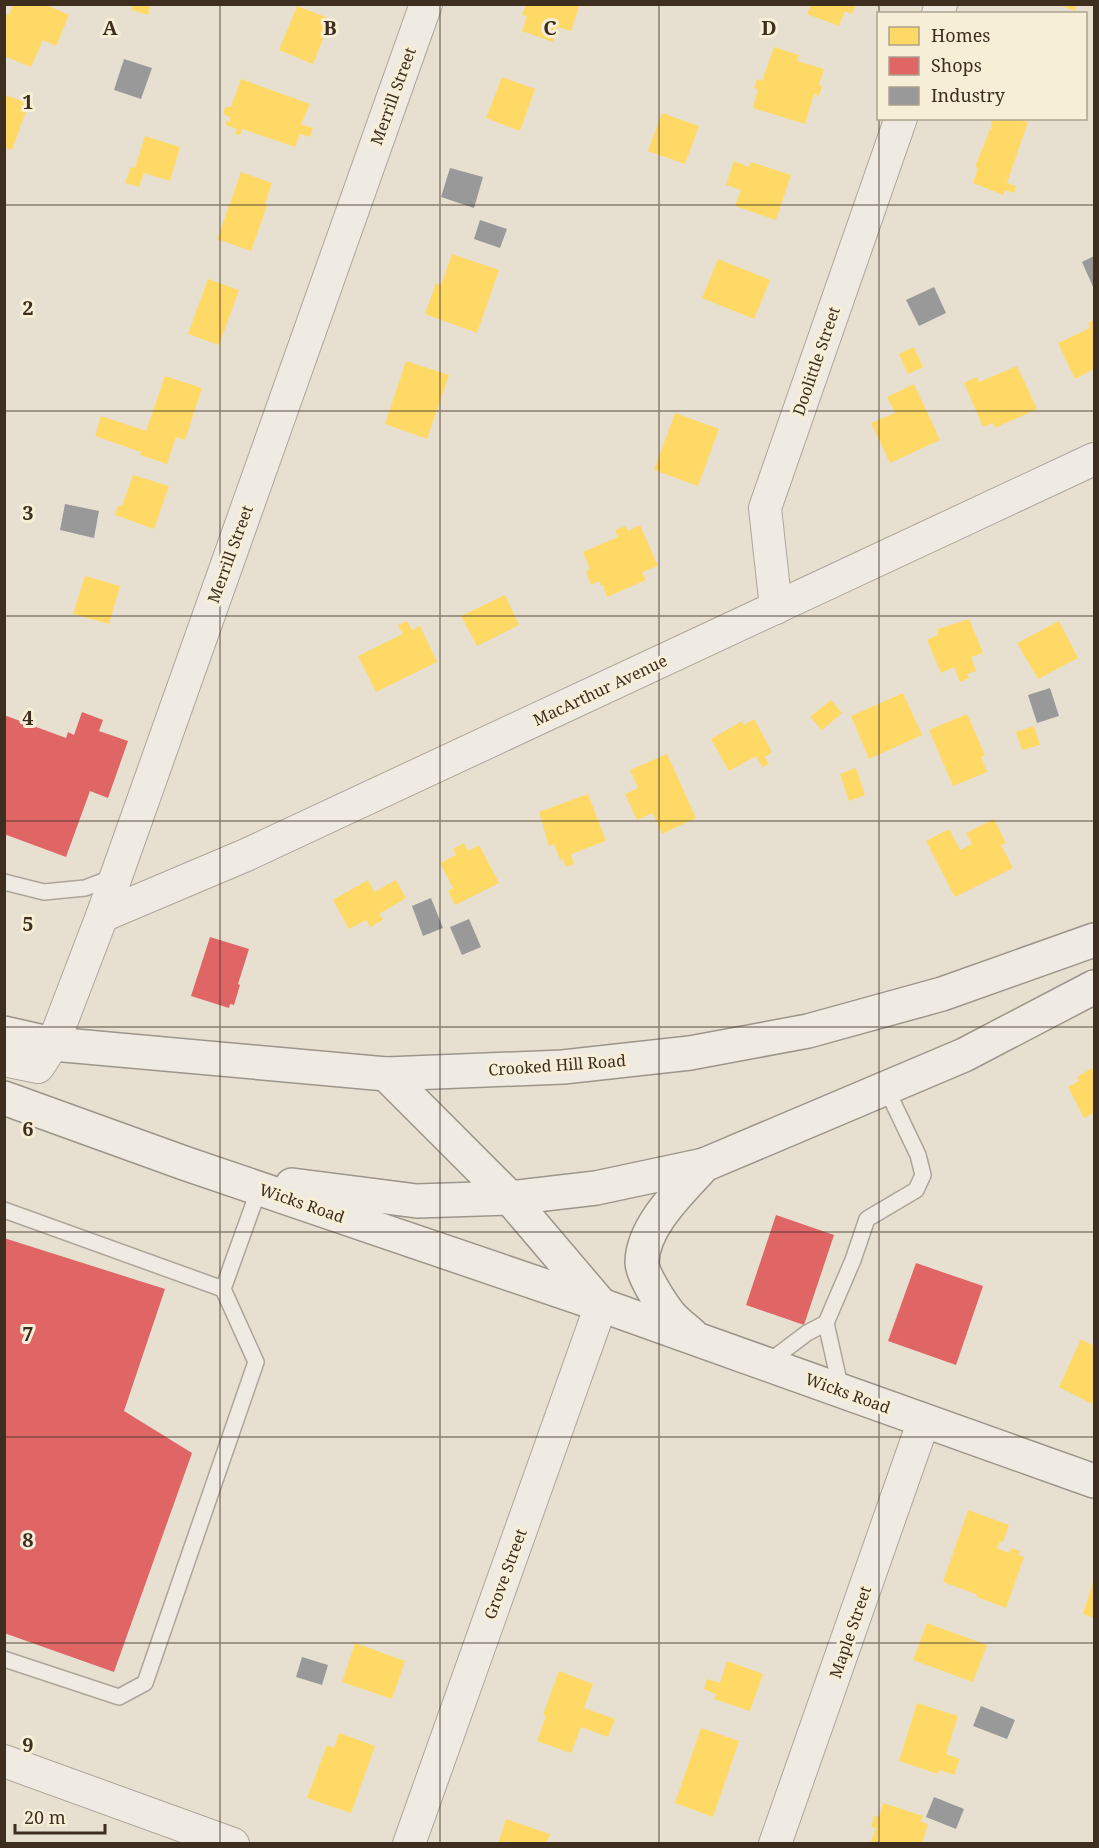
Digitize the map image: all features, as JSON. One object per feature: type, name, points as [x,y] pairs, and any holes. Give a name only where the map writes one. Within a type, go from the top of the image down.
[{"type":"main road","name":"Crooked Hill Road","points":[[4,1033],[53,1044],[386,1074],[563,1067],[690,1053],[808,1030],[931,997],[1095,940]]},
{"type":"main road","points":[[184,1163],[299,1186],[417,1201],[510,1198],[596,1188],[704,1165],[964,1055],[1095,987]]},
{"type":"main road","name":"Wicks Road","points":[[386,1074],[510,1198],[601,1305]]},
{"type":"main road","name":"Wicks Road","points":[[4,1098],[184,1163],[601,1305],[1095,1481]]},
{"type":"main road","points":[[697,1340],[670,1316],[649,1282],[642,1264],[646,1240],[665,1208],[704,1165]]},
{"type":"street","name":"Merrill Street","points":[[4,1060],[38,1067],[53,1044],[102,916],[426,4]]},
{"type":"street","name":"Doolittle Street","points":[[776,608],[765,508],[901,120]]},
{"type":"street","name":"MacArthur Avenue","points":[[102,916],[246,855],[1095,459]]},
{"type":"street","name":"Grove Street","points":[[409,1844],[601,1305]]},
{"type":"street","name":"Maple Street","points":[[775,1844],[924,1420]]},
{"type":"street","points":[[4,1761],[233,1844]]},
{"type":"lane","points":[[4,882],[44,892],[85,888],[114,877]]},
{"type":"lane","points":[[841,1390],[826,1323],[854,1260],[867,1219],[916,1190],[923,1175],[918,1155],[886,1088]]},
{"type":"lane","points":[[4,1659],[119,1697],[146,1683],[256,1362],[223,1289],[259,1189]]},
{"type":"lane","points":[[4,1210],[223,1289]]},
{"type":"lane","points":[[766,1364],[807,1333],[826,1323]]},
{"type":"building: Homes","points":[[13,4],[44,4],[69,15],[56,46],[43,40],[31,67],[4,56],[6,27],[4,26],[4,14],[9,15]]},
{"type":"building: Homes","points":[[133,4],[151,4],[148,15],[131,10]]},
{"type":"building: Homes","points":[[526,4],[580,4],[571,31],[558,27],[553,42],[522,31],[527,16],[522,15]]},
{"type":"building: Homes","points":[[1057,4],[1077,4],[1075,11]]},
{"type":"building: Homes","points":[[811,5],[856,5],[852,14],[845,11],[839,26],[807,14]]},
{"type":"building: Homes","points":[[297,6],[331,19],[313,64],[279,50]]},
{"type":"building: Homes","points":[[774,47],[799,55],[797,61],[824,69],[819,85],[822,86],[819,96],[814,94],[805,124],[753,108],[758,89],[754,88],[757,79],[762,81]]},
{"type":"building: Homes","points":[[502,77],[535,89],[520,131],[486,118]]},
{"type":"building: Homes","points":[[241,79],[310,104],[301,124],[313,128],[310,137],[300,134],[295,147],[242,129],[240,135],[235,134],[237,129],[226,125],[226,121],[230,122],[230,117],[223,114],[225,107],[231,107]]},
{"type":"building: Homes","points":[[4,95],[29,103],[12,150],[4,147]]},
{"type":"building: Homes","points":[[662,113],[699,126],[685,164],[648,151]]},
{"type":"building: Homes","points":[[992,120],[1028,122],[1007,183],[1016,186],[1014,193],[1005,190],[1003,195],[973,183],[978,168],[975,167],[990,129],[992,130]]},
{"type":"building: Homes","points":[[145,136],[180,147],[170,181],[144,173],[139,187],[125,183],[131,167],[135,168]]},
{"type":"building: Homes","points":[[734,161],[749,167],[751,162],[791,175],[776,220],[735,206],[741,190],[726,185]]},
{"type":"building: Homes","points":[[241,172],[272,183],[265,204],[267,206],[251,251],[217,239]]},
{"type":"building: Homes","points":[[452,254],[499,270],[477,333],[425,314],[436,283],[441,285]]},
{"type":"building: Homes","points":[[718,259],[770,280],[754,319],[702,298]]},
{"type":"building: Homes","points":[[208,279],[239,290],[219,345],[188,334]]},
{"type":"building: Homes","points":[[1094,320],[1094,369],[1075,379],[1058,343],[1090,328],[1088,323]]},
{"type":"building: Homes","points":[[914,347],[923,367],[908,374],[899,354]]},
{"type":"building: Homes","points":[[406,361],[449,375],[427,439],[385,424]]},
{"type":"building: Homes","points":[[1017,366],[1037,409],[995,428],[993,423],[983,427],[964,383],[977,377],[979,382]]},
{"type":"building: Homes","points":[[165,376],[202,388],[185,440],[176,437],[167,464],[95,436],[101,416],[146,431]]},
{"type":"building: Homes","points":[[914,384],[940,440],[890,463],[871,423],[895,413],[887,397]]},
{"type":"building: Homes","points":[[675,413],[719,429],[698,486],[654,470]]},
{"type":"building: Homes","points":[[133,475],[169,486],[154,529],[115,515],[118,506],[122,506]]},
{"type":"building: Homes","points":[[640,525],[658,566],[642,572],[646,580],[607,597],[599,581],[591,585],[586,571],[590,569],[583,552],[618,537],[615,530],[626,526],[628,531]]},
{"type":"building: Homes","points":[[85,576],[120,586],[109,624],[73,614]]},
{"type":"building: Homes","points":[[505,595],[519,625],[477,646],[461,616]]},
{"type":"building: Homes","points":[[969,619],[983,653],[971,657],[976,671],[967,674],[969,678],[960,682],[954,667],[941,673],[927,640],[938,635],[938,629]]},
{"type":"building: Homes","points":[[407,621],[412,630],[420,626],[437,662],[376,692],[358,656],[403,634],[398,625]]},
{"type":"building: Homes","points":[[1059,621],[1078,658],[1038,679],[1017,643]]},
{"type":"building: Homes","points":[[903,693],[922,735],[869,759],[851,716]]},
{"type":"building: Homes","points":[[831,700],[842,713],[822,730],[810,717]]},
{"type":"building: Homes","points":[[967,714],[985,755],[981,757],[987,772],[953,786],[929,730]]},
{"type":"building: Homes","points":[[754,719],[772,752],[765,757],[769,764],[762,767],[756,756],[729,771],[711,739],[742,721],[744,725]]},
{"type":"building: Homes","points":[[1034,726],[1040,745],[1022,750],[1016,732]]},
{"type":"building: Homes","points":[[667,754],[696,818],[662,834],[653,813],[637,820],[625,794],[638,788],[630,770]]},
{"type":"building: Homes","points":[[856,768],[865,795],[849,801],[840,774]]},
{"type":"building: Homes","points":[[588,794],[606,841],[571,854],[574,864],[566,867],[563,859],[560,860],[554,844],[549,846],[539,812]]},
{"type":"building: Homes","points":[[994,819],[1006,843],[1001,845],[1013,868],[955,897],[926,841],[949,829],[960,850],[972,844],[966,833]]},
{"type":"building: Homes","points":[[464,843],[468,851],[479,845],[499,883],[455,905],[448,891],[453,888],[440,863],[456,855],[453,849]]},
{"type":"building: Homes","points":[[368,880],[374,892],[396,880],[406,898],[379,914],[383,920],[370,927],[366,920],[349,929],[333,900]]},
{"type":"building: Homes","points":[[1094,1067],[1094,1113],[1084,1118],[1068,1087],[1079,1081],[1077,1077]]},
{"type":"building: Homes","points":[[1081,1339],[1094,1346],[1094,1405],[1059,1387]]},
{"type":"building: Homes","points":[[968,1510],[1009,1525],[1003,1542],[1000,1541],[997,1548],[1009,1553],[1011,1548],[1020,1551],[1018,1555],[1024,1557],[1006,1608],[943,1582]]},
{"type":"building: Homes","points":[[1094,1579],[1094,1618],[1083,1614]]},
{"type":"building: Homes","points":[[927,1623],[987,1645],[973,1682],[913,1660]]},
{"type":"building: Homes","points":[[355,1643],[405,1661],[392,1699],[342,1682]]},
{"type":"building: Homes","points":[[727,1661],[763,1674],[750,1711],[714,1699],[716,1694],[704,1689],[707,1679],[720,1683]]},
{"type":"building: Homes","points":[[559,1671],[593,1684],[584,1708],[615,1719],[608,1737],[581,1727],[571,1753],[537,1741],[546,1716],[543,1715]]},
{"type":"building: Homes","points":[[917,1703],[958,1716],[946,1754],[960,1759],[954,1775],[940,1770],[938,1774],[899,1761]]},
{"type":"building: Homes","points":[[701,1728],[739,1741],[713,1817],[675,1803]]},
{"type":"building: Homes","points":[[339,1733],[375,1746],[351,1813],[307,1798],[327,1745],[334,1748]]},
{"type":"building: Homes","points":[[883,1803],[923,1816],[921,1822],[928,1824],[922,1844],[870,1844],[876,1828],[871,1827],[875,1815],[879,1817]]},
{"type":"building: Homes","points":[[506,1819],[550,1834],[546,1844],[498,1844]]},
{"type":"building: Shops","points":[[82,712],[103,720],[99,731],[128,741],[108,798],[90,791],[66,857],[4,834],[4,715],[66,738],[68,732],[74,735]]},
{"type":"building: Shops","points":[[210,937],[249,949],[234,1005],[230,1004],[229,1008],[191,996]]},
{"type":"building: Shops","points":[[776,1215],[834,1235],[804,1325],[746,1305]]},
{"type":"building: Shops","points":[[4,1238],[165,1289],[124,1411],[192,1453],[114,1672],[4,1633]]},
{"type":"building: Shops","points":[[916,1263],[983,1286],[956,1365],[888,1341]]},
{"type":"building: Industry","points":[[124,59],[152,68],[141,99],[114,90]]},
{"type":"building: Industry","points":[[450,168],[483,177],[474,208],[441,197]]},
{"type":"building: Industry","points":[[480,220],[507,229],[500,248],[474,239]]},
{"type":"building: Industry","points":[[1094,256],[1094,289],[1082,262]]},
{"type":"building: Industry","points":[[934,287],[946,313],[919,326],[906,300]]},
{"type":"building: Industry","points":[[65,504],[99,511],[94,538],[60,530]]},
{"type":"building: Industry","points":[[1050,688],[1059,716],[1037,723],[1028,695]]},
{"type":"building: Industry","points":[[431,898],[443,928],[423,936],[412,906]]},
{"type":"building: Industry","points":[[469,919],[481,947],[462,955],[450,927]]},
{"type":"building: Industry","points":[[302,1657],[328,1665],[322,1685],[296,1677]]},
{"type":"building: Industry","points":[[981,1706],[1015,1720],[1007,1739],[973,1726]]},
{"type":"building: Industry","points":[[934,1797],[964,1809],[956,1829],[926,1817]]}]
